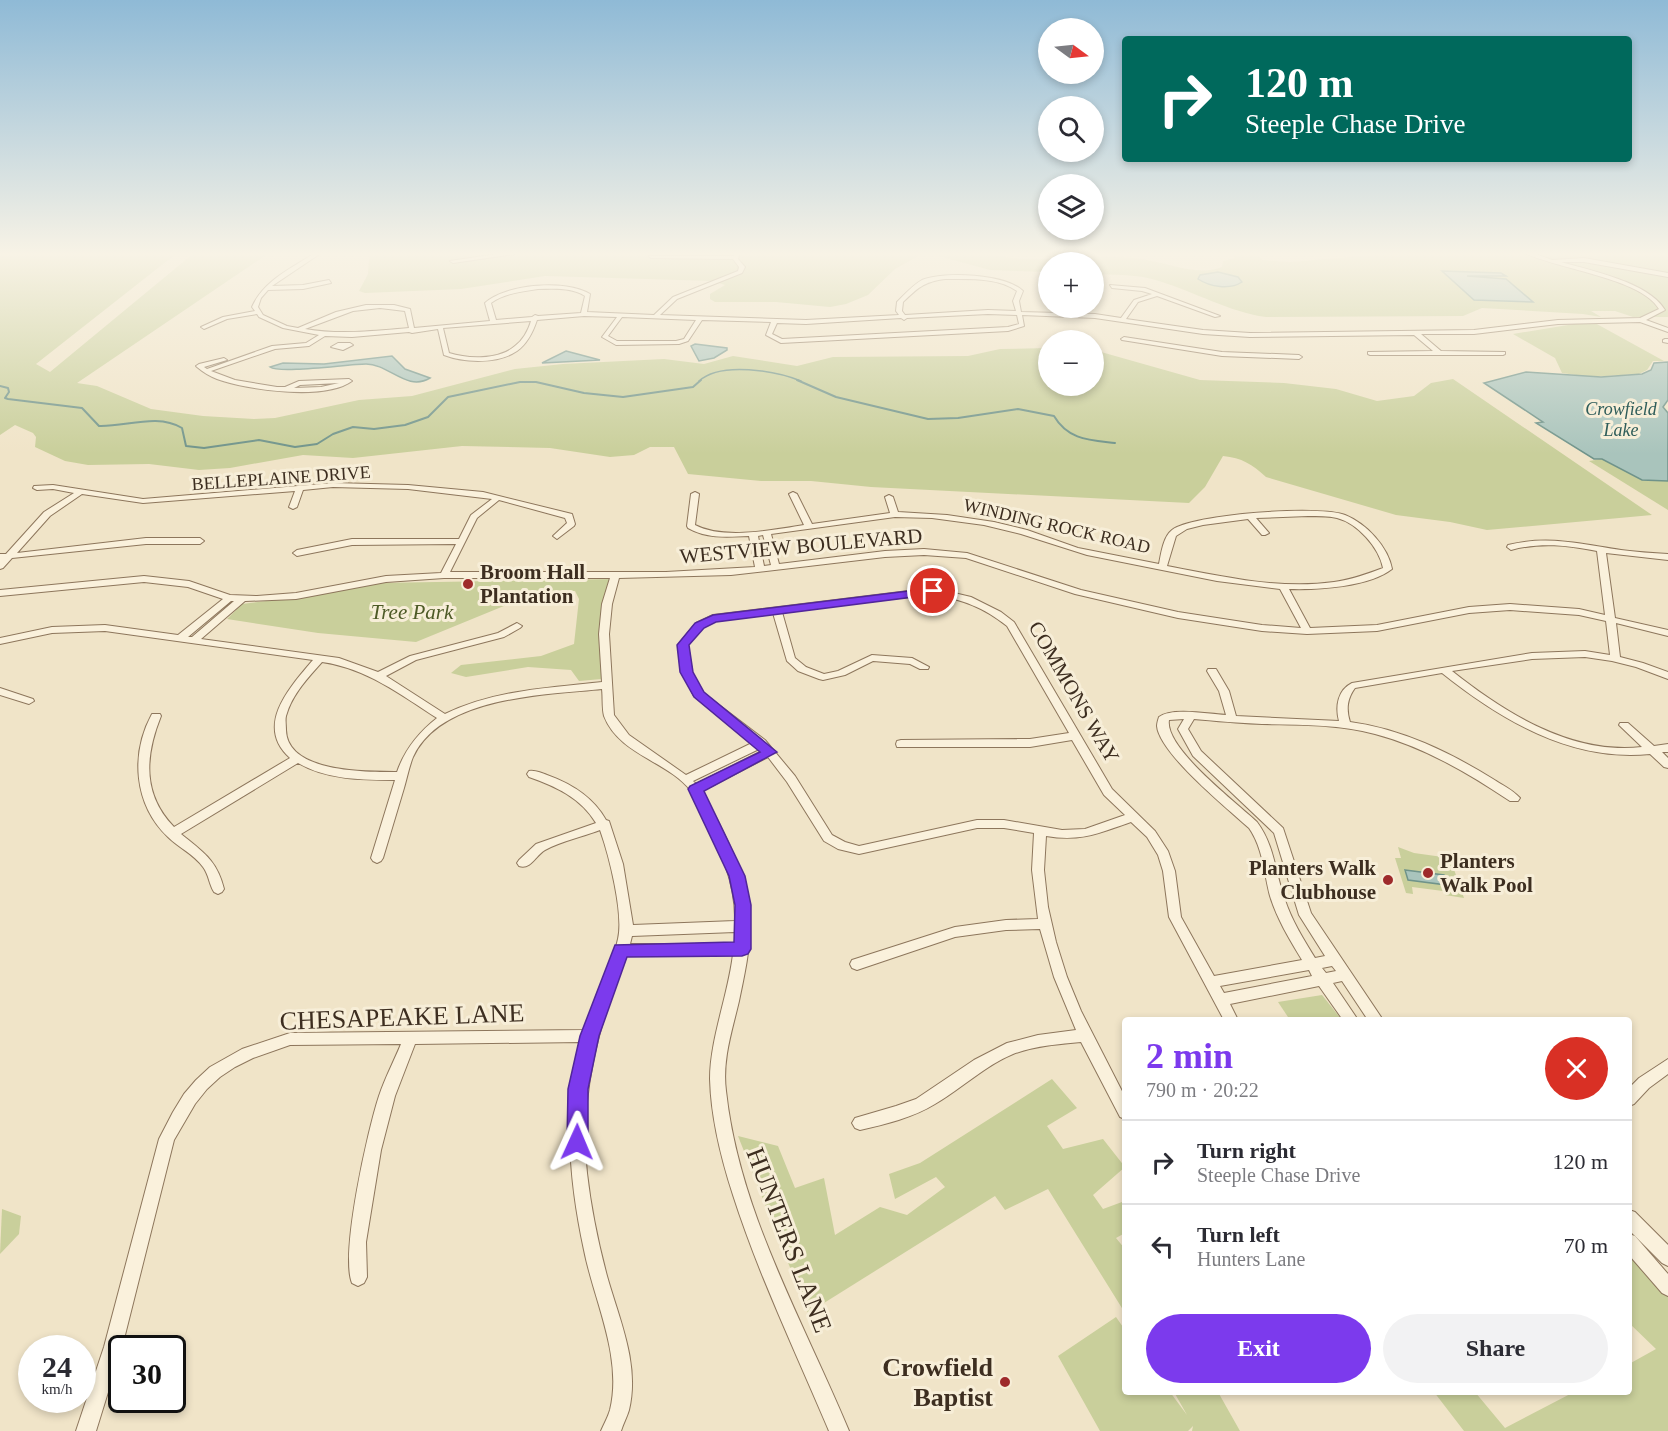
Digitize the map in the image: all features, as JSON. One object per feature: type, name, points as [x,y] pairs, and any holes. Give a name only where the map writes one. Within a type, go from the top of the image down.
[{"type":"street","points":[[204,327],[221,320]]},
{"type":"street","points":[[268,320],[297,330],[324,334],[375,334],[506,320]]},
{"type":"street","points":[[297,330],[323,320]]},
{"type":"street","points":[[410,320],[412,331]]},
{"type":"street","points":[[440,327],[446,354],[462,359],[482,358],[515,350],[529,333],[534,320]]},
{"type":"street","points":[[618,320],[605,337],[616,343],[677,343],[686,340],[699,320]]},
{"type":"street","points":[[731,320],[806,322],[860,320]]},
{"type":"street","points":[[774,321],[769,335],[781,341],[791,341],[1008,329],[1022,325],[1021,320]]},
{"type":"street","points":[[1128,320],[1203,332],[1274,336],[1341,332],[1491,332],[1558,322],[1641,320],[1668,330]]},
{"type":"street","points":[[1198,351],[1203,332]]},
{"type":"street","points":[[1416,333],[1439,353]]},
{"type":"street","points":[[307,345],[324,334]]},
{"type":"street","points":[[1124,339],[1198,351],[1299,357]]},
{"type":"street","points":[[318,385],[286,389],[233,384],[212,377],[206,370],[274,347],[307,345],[334,347]]},
{"type":"street","points":[[1370,353],[1503,353]]},
{"type":"street","name":"BELLEPLAINE DRIVE","points":[[37,488],[53,487],[143,501],[352,485],[406,491],[467,492],[569,516],[571,524],[557,536]]},
{"type":"street","points":[[293,507],[300,488]]},
{"type":"street","points":[[0,566],[4,557],[47,514],[81,491]]},
{"type":"street","name":"WINDING ROCK ROAD","points":[[695,494],[691,526],[695,531],[716,536],[753,534],[895,515],[940,516],[1003,526],[1074,549],[1200,576],[1284,588],[1352,581],[1375,576],[1388,569],[1388,561],[1353,522],[1341,516],[1310,513],[1226,519],[1180,528],[1170,541],[1162,567]]},
{"type":"street","points":[[793,494],[808,525]]},
{"type":"street","points":[[889,497],[895,515]]},
{"type":"street","points":[[444,575],[474,517],[497,498]]},
{"type":"street","points":[[1251,518],[1265,533]]},
{"type":"street","points":[[766,532],[776,567]]},
{"type":"street","points":[[753,534],[760,568]]},
{"type":"street","points":[[4,557],[146,541],[200,541]]},
{"type":"street","points":[[297,553],[352,542],[462,541]]},
{"type":"street","points":[[1511,547],[1529,541],[1553,541],[1668,556]]},
{"type":"street","points":[[1601,549],[1616,660]]},
{"type":"street","name":"WESTVIEW BOULEVARD","points":[[0,593],[144,579],[189,584],[241,600],[296,596],[386,579],[444,575],[615,577],[776,567],[885,554],[943,552],[998,564],[1078,592],[1178,615],[1262,628],[1307,631],[1377,628],[1469,610],[1510,607],[1579,612],[1668,633]]},
{"type":"street","points":[[615,577],[607,603],[604,634],[609,715],[614,727],[626,739],[691,784]]},
{"type":"street","points":[[1284,588],[1307,631]]},
{"type":"street","name":"COMMONS WAY","points":[[1133,816],[1086,832],[1062,834],[1004,824],[977,824],[859,850],[842,846],[828,838],[791,778],[770,752],[698,694],[687,672],[683,645],[695,630],[713,618],[933,591],[968,599],[998,614],[1019,634],[1074,736],[1108,792],[1133,816],[1150,834],[1164,854],[1169,871],[1175,917],[1229,1017]]},
{"type":"street","points":[[180,639],[230,598]]},
{"type":"street","points":[[193,641],[241,600]]},
{"type":"street","points":[[777,610],[790,659],[802,669],[823,677],[841,673],[872,658],[912,660],[924,667]]},
{"type":"street","points":[[379,676],[414,658],[501,635],[517,626]]},
{"type":"street","points":[[0,640],[52,630],[87,627],[339,661],[379,676],[444,718]]},
{"type":"street","points":[[1346,726],[1341,711],[1343,696],[1352,686],[1538,653],[1578,653],[1647,667],[1668,676]]},
{"type":"street","points":[[320,659],[298,681],[281,713],[279,731],[289,750],[297,759],[339,776],[402,776]]},
{"type":"street","points":[[1444,670],[1478,699],[1514,720],[1587,749],[1616,753],[1668,748]]},
{"type":"street","points":[[1212,671],[1224,691],[1232,719]]},
{"type":"street","points":[[377,858],[414,744],[444,718],[488,700],[608,685]]},
{"type":"street","points":[[0,691],[29,701]]},
{"type":"street","points":[[1349,1017],[1311,964],[1279,903],[1263,845],[1252,824],[1185,761],[1161,725],[1164,717],[1179,714],[1190,717],[1346,726],[1375,730],[1406,740],[1484,778],[1514,798]]},
{"type":"street","points":[[156,716],[145,747],[142,763],[143,782],[157,815],[172,834],[207,859],[216,876],[218,889]]},
{"type":"street","points":[[1190,717],[1182,729],[1197,753],[1273,823],[1284,846],[1305,915],[1374,1017]]},
{"type":"street","points":[[1624,725],[1668,764]]},
{"type":"street","points":[[901,744],[1030,742],[1074,736]]},
{"type":"street","points":[[691,784],[761,743]]},
{"type":"street","points":[[691,784],[770,752]]},
{"type":"street","points":[[172,834],[297,759]]},
{"type":"street","points":[[532,774],[556,781],[590,805],[605,824],[616,856],[626,931],[589,1036],[578,1089],[577,1142],[580,1190],[596,1265],[619,1345],[622,1387],[618,1418],[611,1431]]},
{"type":"street","name":"HUNTERS LANE","points":[[691,784],[737,876],[743,905],[742,949],[732,1003],[720,1038],[717,1088],[727,1148],[756,1237],[839,1431]]},
{"type":"street","points":[[523,863],[540,847],[605,824]]},
{"type":"street","points":[[1040,831],[1037,857],[1038,894],[1044,924],[1057,966],[1084,1035],[1122,1106]]},
{"type":"street","points":[[1263,845],[1284,846]]},
{"type":"street","points":[[1272,878],[1294,879]]},
{"type":"street","points":[[857,964],[956,932],[1006,925],[1044,924]]},
{"type":"street","points":[[626,931],[743,926]]},
{"type":"street","points":[[621,950],[742,949]]},
{"type":"street","points":[[1210,982],[1335,960]]},
{"type":"street","points":[[1220,1000],[1345,975]]},
{"type":"street","points":[[860,1123],[898,1114],[919,1104],[972,1068],[1010,1049],[1038,1040],[1084,1035]]},
{"type":"street","name":"CHESAPEAKE LANE","points":[[86,1431],[113,1347],[167,1139],[182,1106],[224,1064],[260,1047],[290,1039],[589,1036]]},
{"type":"street","points":[[358,1277],[358,1242],[373,1150],[387,1096],[410,1039]]},
{"type":"street","points":[[1632,1096],[1644,1083],[1668,1066]]},
{"type":"street","points":[[1632,1221],[1668,1257]]},
{"type":"street","points":[[1632,1245],[1668,1287]]},
{"type":"green space","points":[[0,320],[92,320],[36,364],[50,372],[113,320],[170,320],[77,383],[97,386],[151,409],[203,416],[254,419],[275,418],[359,400],[412,396],[515,369],[563,364],[664,359],[704,364],[733,356],[797,366],[833,357],[968,356],[1000,349],[1038,348],[1038,396],[1104,396],[1104,353],[1200,380],[1284,383],[1336,389],[1377,401],[1414,396],[1431,383],[1453,379],[1652,515],[1487,530],[1450,522],[1396,515],[1266,477],[1246,462],[1223,456],[1205,487],[1189,503],[871,487],[811,481],[761,481],[688,474],[674,447],[650,447],[634,455],[610,457],[550,448],[462,446],[353,458],[303,455],[230,468],[199,470],[149,464],[88,465],[65,461],[35,447],[36,437],[33,433],[15,425],[0,435]]},
{"type":"green space","points":[[1580,323],[1595,323],[1664,361],[1653,361],[1647,370],[1639,374],[1590,377],[1562,373],[1555,358],[1513,334]]},
{"type":"green space","points":[[1602,459],[1642,480],[1668,481],[1668,510],[1589,461]]},
{"type":"green space","name":"Tree Park","points":[[615,579],[602,615],[600,653],[602,679],[579,681],[571,670],[528,667],[466,677],[451,673],[461,665],[541,656],[574,644],[579,599],[575,591],[538,592],[416,642],[318,633],[227,619],[242,604],[315,595],[378,583]]},
{"type":"green space","name":"Planters Walk Pool","points":[[1398,847],[1414,853],[1450,858],[1464,898],[1445,895],[1443,891],[1412,887],[1413,894],[1406,893],[1395,858],[1401,858]]},
{"type":"green space","points":[[1322,995],[1340,1017],[1288,1017],[1278,1002]]},
{"type":"green space","points":[[1052,1079],[1077,1108],[1047,1126],[1063,1149],[1103,1139],[1122,1163],[1122,1170],[1093,1195],[1103,1209],[1122,1202],[1122,1235],[1116,1238],[1122,1245],[1122,1308],[1048,1189],[1005,1210],[995,1196],[808,1313],[738,1136],[778,1146],[795,1188],[824,1178],[835,1235],[880,1207],[907,1215],[945,1187],[936,1177],[895,1199],[889,1174],[920,1163]]},
{"type":"green space","points":[[2,1209],[21,1216],[19,1234],[0,1254]]},
{"type":"green space","points":[[1632,1251],[1668,1295],[1668,1431],[1464,1431],[1436,1395],[1478,1395],[1505,1428],[1568,1395],[1632,1395],[1632,1362],[1656,1349],[1632,1326]]},
{"type":"green space","points":[[1116,1317],[1122,1326],[1122,1395],[1172,1395],[1187,1415],[1176,1395],[1220,1395],[1240,1431],[1192,1431],[1193,1426],[1188,1431],[1100,1431],[1058,1356]]},
{"type":"water","points":[[695,344],[727,348],[727,350],[714,358],[699,361],[691,346]]},
{"type":"water","points":[[566,351],[600,360],[542,363]]},
{"type":"water","points":[[392,356],[405,369],[430,378],[414,382],[374,365],[366,364],[300,369],[270,367],[283,363],[324,364]]},
{"type":"water","name":"Crowfield Lake","points":[[1668,362],[1668,400],[1663,407],[1668,413],[1668,481],[1642,480],[1602,459],[1594,459],[1536,423],[1543,422],[1484,383],[1526,372],[1601,377],[1642,374],[1651,370],[1654,363]]},
{"type":"water","points":[[1405,870],[1444,875],[1447,885],[1408,880]]},
{"type":"waterway","points":[[699,381],[721,371],[734,370],[764,371],[801,381]]},
{"type":"waterway","points":[[0,386],[8,388],[9,392],[5,398],[8,399],[82,408],[99,426],[152,421],[172,424],[182,428],[186,446],[204,448],[259,440],[295,447],[317,444],[333,434],[353,427],[374,429],[405,425],[428,417],[448,397],[520,382],[536,382],[584,393],[623,397],[693,387],[701,380]]},
{"type":"waterway","points":[[797,380],[836,397],[928,419],[958,418],[1018,409],[1054,416],[1066,430],[1073,434],[1115,443]]},
{"type":"place","name":"Broom Hall Plantation","points":[[468,584]]},
{"type":"place","name":"Planters Walk Pool","points":[[1428,873]]},
{"type":"place","name":"Planters Walk Clubhouse","points":[[1388,880]]},
{"type":"place","name":"Crowfield Baptist","points":[[1005,1382]]},
{"type":"route","points":[[577,1142],[578,1089],[589,1036],[621,950],[742,949],[743,905],[737,876],[727,851],[695,789],[770,752],[716,711],[698,694],[687,672],[683,645],[690,634],[713,618],[933,591]]}]
